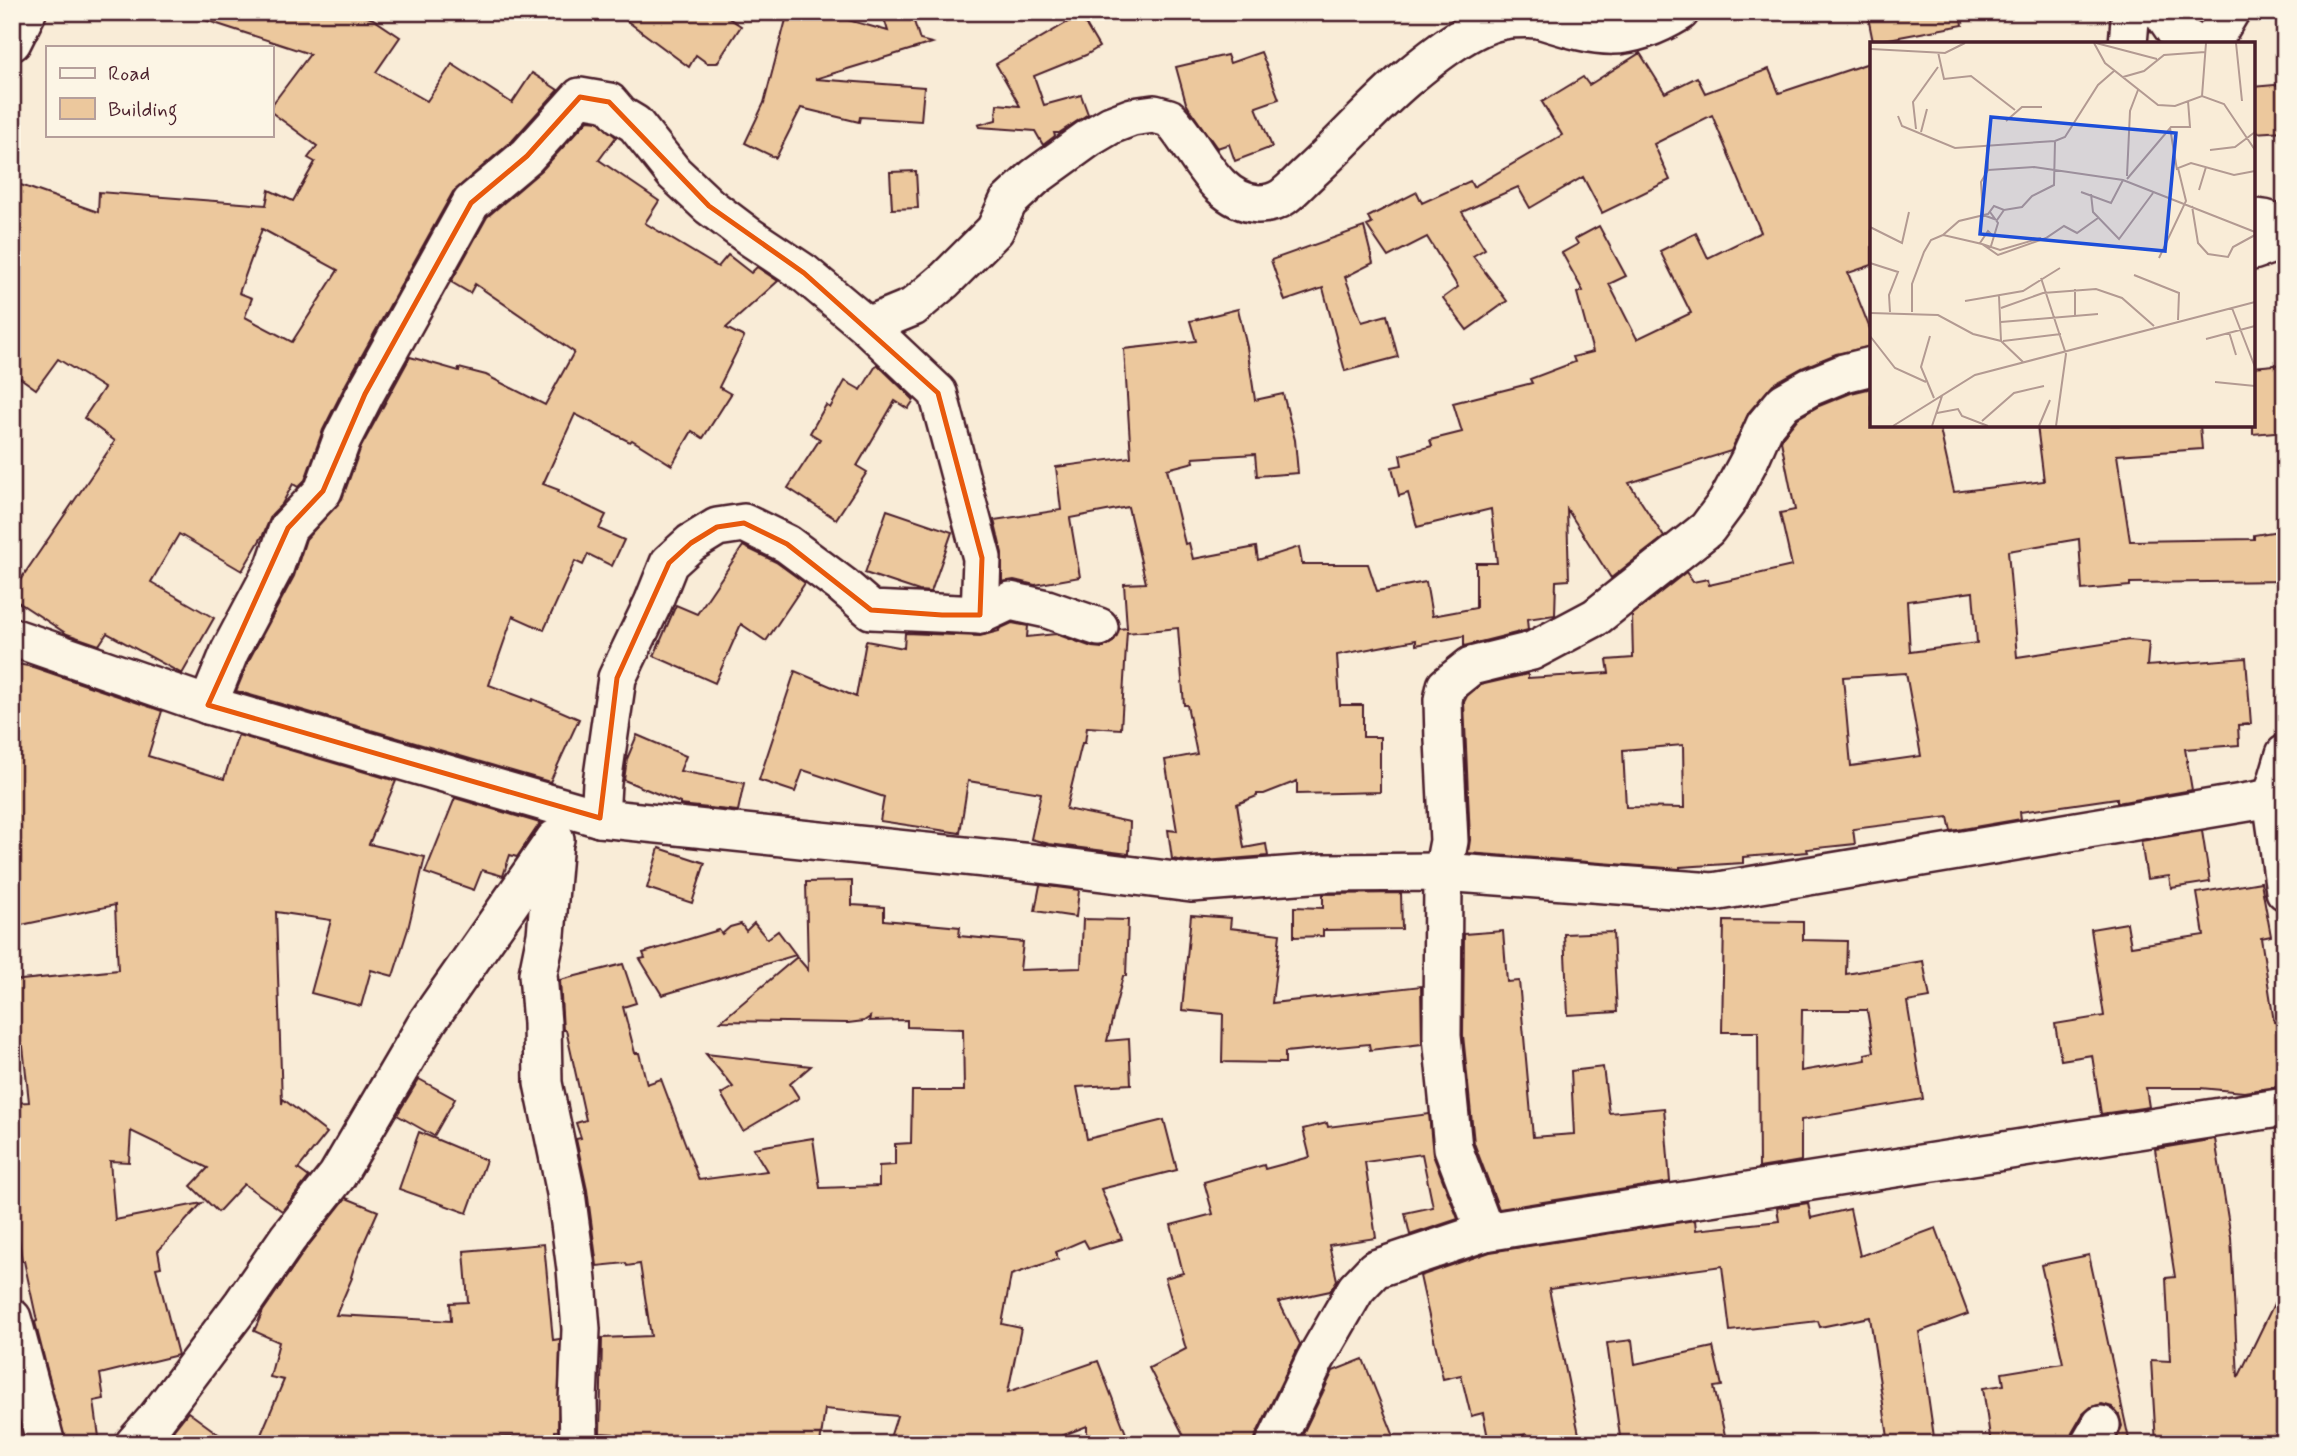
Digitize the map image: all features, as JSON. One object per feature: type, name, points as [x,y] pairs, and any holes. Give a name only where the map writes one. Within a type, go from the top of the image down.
[{"type":"street","points":[[12,42],[27,12]]},
{"type":"street","points":[[867,326],[913,307],[995,230],[1008,202],[1035,177],[1111,125],[1154,114],[1169,118],[1195,156],[1229,193],[1247,202],[1267,203],[1281,198],[1344,141],[1404,81],[1441,51],[1486,24],[1516,18],[1554,16],[1588,35],[1618,36],[1644,30],[1681,12]]},
{"type":"street","points":[[2128,42],[2130,20],[2136,12]]},
{"type":"street","points":[[2162,12],[2175,31],[2193,42]]},
{"type":"street","points":[[2212,42],[2230,12]]},
{"type":"street","points":[[208,705],[230,651],[275,566],[289,528],[323,491],[342,439],[471,202],[527,156],[580,97],[610,102],[620,115],[635,124],[674,173],[709,206],[804,273],[867,326],[938,393],[982,558],[980,615]]},
{"type":"street","points":[[2255,218],[2266,218],[2276,223],[2285,239],[2255,250]]},
{"type":"street","points":[[1485,1232],[1453,1148],[1442,1036],[1443,872],[1449,841],[1443,700],[1446,686],[1471,666],[1532,651],[1596,617],[1707,529],[1727,502],[1751,459],[1765,425],[1784,402],[1810,387],[1844,373],[1870,366]]},
{"type":"street","points":[[134,1444],[155,1420],[288,1238],[337,1176],[428,1021],[555,839],[589,815],[602,783],[617,678],[669,563],[691,543],[717,527],[744,523],[787,544],[871,610],[980,615],[1010,601],[1047,609],[1099,627]]},
{"type":"street","points":[[12,637],[208,705],[589,815],[1191,883],[1324,873],[1443,872],[1713,892],[2272,798]]},
{"type":"street","points":[[2285,754],[2272,798],[2285,891]]},
{"type":"street","points":[[555,839],[546,935],[538,974],[543,1083],[566,1193],[576,1269],[581,1329],[579,1444]]},
{"type":"street","points":[[1275,1444],[1315,1360],[1356,1289],[1375,1269],[1485,1232],[2285,1107]]},
{"type":"street","points":[[12,1318],[46,1444]]},
{"type":"highlighted area","points":[[580,97],[609,102],[709,206],[804,273],[938,393],[982,558],[980,615],[871,610],[787,544],[744,523],[717,527],[691,543],[669,563],[617,678],[600,818],[208,705],[288,528],[323,491],[365,394],[471,203],[527,156]]},
{"type":"building","points":[[200,12],[354,12],[373,19],[400,37],[376,72],[427,101],[452,64],[512,103],[532,73],[558,90],[512,141],[453,192],[346,384],[323,430],[305,480],[298,487],[293,484],[282,504],[272,514],[242,571],[179,534],[151,582],[214,618],[182,674],[107,633],[99,645],[67,634],[12,598],[12,592],[115,441],[84,418],[104,388],[58,359],[36,389],[12,372],[12,182],[98,212],[99,192],[266,205],[269,190],[293,201],[315,162],[308,158],[317,146],[273,113],[273,103],[310,54],[199,18]],"holes":[[[262,229],[338,270],[292,342],[245,317],[252,298],[239,293]]]},
{"type":"building","points":[[615,12],[719,12],[741,26],[717,63],[707,63],[696,55],[689,67]]},
{"type":"building","points":[[788,12],[819,12],[888,31],[882,12],[911,12],[920,40],[932,43],[815,79],[924,87],[921,121],[860,117],[859,122],[801,108],[776,158],[745,143],[764,103]]},
{"type":"building","points":[[1867,12],[1961,12],[1963,25],[1873,42]]},
{"type":"building","points":[[1080,15],[1099,47],[1034,76],[1044,105],[1081,95],[1088,114],[1059,133],[1054,133],[1055,136],[1043,145],[1035,131],[979,127],[978,125],[996,120],[997,104],[1020,106],[996,64]]},
{"type":"building","points":[[1261,52],[1279,99],[1256,107],[1272,147],[1235,161],[1229,144],[1217,148],[1190,110],[1176,67],[1227,55],[1230,63]]},
{"type":"building","points":[[1640,53],[1665,93],[1697,77],[1705,93],[1769,69],[1779,93],[1870,63],[1870,266],[1848,273],[1870,329],[1870,346],[1836,354],[1773,384],[1749,412],[1731,451],[1629,483],[1664,537],[1611,578],[1567,509],[1569,580],[1556,581],[1555,615],[1527,619],[1528,630],[1464,646],[1464,636],[1416,645],[1416,640],[1337,655],[1340,705],[1363,705],[1363,737],[1380,737],[1380,792],[1297,794],[1297,781],[1264,794],[1257,794],[1237,804],[1244,848],[1266,844],[1268,856],[1192,862],[1172,859],[1168,830],[1177,831],[1165,760],[1197,754],[1187,705],[1184,705],[1178,628],[1127,631],[1121,729],[1087,727],[1066,809],[1130,822],[1129,854],[1049,844],[1031,839],[1041,793],[968,781],[960,833],[880,821],[884,797],[803,770],[795,792],[759,780],[795,671],[856,697],[866,641],[904,648],[905,633],[980,636],[999,631],[1012,623],[1028,626],[1027,637],[1056,634],[1102,648],[1113,642],[1119,629],[1127,628],[1124,584],[1146,583],[1128,507],[1070,518],[1080,577],[1035,585],[1014,580],[1002,582],[1002,553],[994,520],[1061,510],[1056,467],[1131,457],[1124,349],[1196,341],[1190,321],[1238,309],[1255,400],[1283,394],[1295,440],[1298,473],[1257,476],[1255,454],[1193,458],[1194,462],[1167,469],[1185,544],[1189,543],[1193,559],[1256,547],[1258,560],[1299,547],[1302,564],[1368,564],[1377,591],[1426,582],[1432,616],[1476,608],[1476,563],[1497,563],[1491,509],[1417,527],[1408,493],[1399,496],[1392,467],[1402,465],[1400,455],[1432,446],[1430,440],[1462,432],[1453,403],[1532,383],[1530,379],[1575,362],[1573,357],[1593,352],[1577,293],[1583,291],[1562,253],[1578,244],[1575,239],[1599,226],[1626,276],[1609,284],[1637,339],[1691,313],[1660,251],[1696,233],[1708,258],[1761,232],[1712,115],[1654,144],[1670,180],[1602,213],[1583,177],[1530,208],[1518,187],[1462,212],[1485,249],[1473,256],[1507,301],[1467,330],[1443,298],[1458,287],[1427,237],[1388,257],[1367,226],[1372,224],[1368,217],[1417,192],[1422,203],[1470,181],[1473,187],[1562,135],[1542,102],[1583,77],[1589,85]]},
{"type":"building","points":[[2285,84],[2285,131],[2255,133],[2255,87]]},
{"type":"building","points":[[588,120],[598,121],[616,137],[599,160],[659,201],[645,223],[718,267],[728,255],[751,273],[757,267],[778,281],[726,328],[744,337],[719,387],[731,394],[703,438],[692,431],[672,465],[632,440],[630,442],[575,414],[543,484],[606,515],[599,529],[624,540],[612,566],[588,554],[583,565],[575,561],[544,630],[513,616],[489,685],[532,701],[533,699],[579,719],[550,782],[236,691],[249,660],[294,576],[306,539],[342,499],[361,447],[410,357],[459,371],[459,368],[486,375],[545,405],[574,352],[475,284],[470,293],[451,282],[487,217],[542,170]]},
{"type":"building","points":[[916,171],[918,208],[892,209],[890,172]]},
{"type":"building","points":[[1364,227],[1373,263],[1345,277],[1362,322],[1387,315],[1398,357],[1345,371],[1323,288],[1285,301],[1271,260]]},
{"type":"building","points":[[877,364],[914,400],[908,409],[895,401],[857,466],[867,472],[836,519],[788,488],[820,439],[810,433],[826,405],[830,408],[845,381],[861,390]]},
{"type":"building","points":[[2285,364],[2285,431],[2253,434],[2255,367]]},
{"type":"building","points":[[1870,388],[1870,427],[1939,427],[1954,492],[2044,481],[2037,427],[2200,427],[2202,449],[2117,455],[2130,541],[2254,539],[2254,535],[2285,530],[2285,581],[2130,583],[2130,586],[2082,590],[2079,539],[2008,551],[2017,657],[2129,640],[2149,642],[2147,666],[2246,658],[2251,724],[2238,725],[2239,745],[2185,749],[2192,790],[2117,803],[2117,798],[2020,812],[2021,819],[1951,831],[1948,817],[1853,829],[1855,844],[1807,849],[1808,852],[1743,857],[1743,863],[1680,869],[1468,853],[1470,840],[1464,702],[1467,696],[1480,685],[1528,674],[1528,678],[1609,673],[1607,660],[1633,658],[1632,615],[1686,572],[1693,582],[1708,579],[1709,585],[1792,566],[1780,513],[1795,510],[1781,441],[1798,418],[1819,406]],"holes":[[[1973,592],[1977,643],[1910,652],[1907,601]],[[1906,673],[1921,756],[1851,766],[1843,677]],[[1683,745],[1684,808],[1626,807],[1623,750]]]},
{"type":"building","points":[[887,510],[952,532],[931,592],[919,591],[865,573]]},
{"type":"building","points":[[743,546],[776,562],[805,583],[766,641],[741,624],[715,683],[654,656],[676,605],[697,614]]},
{"type":"building","points":[[12,663],[33,667],[162,711],[148,756],[224,779],[238,735],[396,781],[369,844],[425,857],[408,929],[393,976],[371,970],[361,1006],[311,993],[331,920],[276,912],[282,1104],[283,1099],[327,1133],[298,1169],[309,1177],[282,1211],[244,1184],[218,1212],[191,1186],[208,1168],[131,1131],[129,1162],[110,1161],[115,1220],[202,1203],[158,1251],[161,1267],[156,1268],[178,1355],[100,1374],[104,1399],[94,1401],[100,1444],[66,1444],[35,1322],[37,1321],[22,1261],[17,1224],[12,1224],[12,1103],[29,1102],[23,1046],[12,1047],[12,981],[118,970],[115,905],[12,927]]},
{"type":"building","points":[[637,735],[686,756],[680,771],[744,783],[738,811],[680,805],[624,780],[627,759]]},
{"type":"building","points":[[455,798],[540,823],[517,857],[510,855],[503,876],[482,870],[474,890],[425,873]]},
{"type":"building","points":[[2202,831],[2210,882],[2171,888],[2169,876],[2147,879],[2141,841]]},
{"type":"building","points":[[659,848],[705,863],[692,903],[647,888]]},
{"type":"building","points":[[852,881],[852,905],[884,907],[884,920],[960,927],[959,936],[1023,942],[1020,970],[1081,968],[1083,919],[1128,920],[1126,976],[1123,976],[1107,1041],[1129,1039],[1131,1084],[1077,1087],[1087,1139],[1164,1120],[1177,1170],[1101,1189],[1122,1239],[1089,1249],[1084,1240],[1056,1252],[1058,1259],[1011,1275],[1002,1324],[1021,1328],[1008,1392],[1098,1361],[1130,1444],[1087,1444],[1087,1426],[1059,1437],[1012,1441],[1011,1444],[966,1444],[936,1438],[934,1444],[888,1444],[897,1416],[825,1409],[820,1444],[611,1444],[613,1434],[600,1433],[602,1338],[651,1336],[640,1264],[597,1266],[587,1190],[576,1139],[581,1138],[576,1123],[586,1120],[566,1030],[563,1030],[560,980],[623,964],[636,1003],[623,1007],[635,1053],[639,1053],[647,1084],[661,1079],[699,1180],[767,1171],[753,1148],[813,1138],[820,1188],[879,1186],[879,1166],[895,1165],[895,1144],[911,1143],[912,1091],[964,1091],[963,1029],[907,1027],[907,1020],[869,1021],[870,1017],[864,1021],[848,1023],[721,1021],[797,957],[808,970],[806,882]]},
{"type":"building","points":[[2261,882],[2271,936],[2261,938],[2274,1022],[2282,1023],[2276,1087],[2244,1092],[2200,1088],[2146,1088],[2149,1107],[2101,1114],[2092,1055],[2061,1060],[2055,1024],[2104,1016],[2091,929],[2127,923],[2131,946],[2204,935],[2197,893]]},
{"type":"building","points":[[1040,885],[1079,890],[1076,917],[1035,911]]},
{"type":"building","points":[[1401,893],[1402,929],[1323,930],[1323,936],[1294,937],[1294,907],[1323,908],[1323,894]]},
{"type":"building","points":[[1191,915],[1231,918],[1230,928],[1280,934],[1272,1003],[1421,986],[1422,1044],[1370,1050],[1369,1044],[1285,1052],[1285,1063],[1222,1062],[1223,1014],[1182,1010]]},
{"type":"building","points":[[1724,921],[1803,922],[1803,940],[1847,941],[1846,974],[1923,961],[1930,998],[1907,1002],[1923,1099],[1801,1120],[1801,1161],[1759,1168],[1758,1032],[1722,1032]],"holes":[[[1802,1010],[1867,1010],[1874,1052],[1865,1054],[1866,1060],[1801,1071]]]},
{"type":"building","points":[[754,923],[767,939],[778,931],[796,955],[662,995],[640,959],[645,958],[643,953],[719,930],[722,934],[730,927],[741,924],[746,931]]},
{"type":"building","points":[[1503,931],[1507,982],[1519,981],[1533,1137],[1574,1134],[1571,1071],[1603,1067],[1609,1113],[1664,1108],[1670,1182],[1499,1209],[1474,1143],[1463,1035],[1464,934]]},
{"type":"building","points":[[1613,932],[1617,1012],[1568,1015],[1564,934]]},
{"type":"building","points":[[706,1054],[811,1066],[790,1084],[799,1098],[743,1131],[721,1094],[733,1087]]},
{"type":"building","points":[[419,1079],[455,1099],[434,1136],[397,1115]]},
{"type":"building","points":[[1429,1114],[1433,1155],[1458,1219],[1410,1235],[1405,1213],[1433,1207],[1422,1154],[1365,1162],[1376,1238],[1329,1245],[1337,1280],[1330,1291],[1279,1302],[1300,1344],[1254,1444],[1188,1444],[1149,1368],[1186,1349],[1165,1278],[1183,1273],[1171,1225],[1213,1214],[1204,1182],[1264,1165],[1265,1169],[1310,1157],[1303,1129],[1327,1123],[1328,1127]]},
{"type":"building","points":[[419,1132],[486,1160],[467,1213],[399,1189]]},
{"type":"building","points":[[2215,1139],[2231,1237],[2238,1378],[2285,1281],[2285,1444],[2156,1444],[2151,1360],[2170,1361],[2166,1278],[2175,1277],[2155,1149]]},
{"type":"building","points":[[346,1198],[378,1211],[336,1315],[451,1321],[450,1303],[468,1302],[464,1251],[544,1244],[553,1340],[560,1339],[558,1431],[555,1431],[555,1436],[368,1440],[367,1444],[257,1444],[284,1380],[270,1377],[279,1342],[254,1331],[263,1311],[305,1250]]},
{"type":"building","points":[[1808,1203],[1811,1218],[1850,1209],[1860,1256],[1936,1228],[1968,1314],[1919,1332],[1935,1444],[1889,1444],[1870,1317],[1820,1327],[1818,1321],[1730,1331],[1722,1266],[1549,1289],[1581,1444],[1530,1444],[1527,1434],[1489,1443],[1483,1413],[1471,1416],[1461,1375],[1443,1379],[1420,1276],[1490,1252],[1695,1220],[1696,1230],[1779,1221],[1777,1208]]},
{"type":"building","points":[[2089,1255],[2130,1444],[2114,1444],[2122,1426],[2119,1415],[2112,1407],[2102,1404],[2091,1407],[2083,1414],[2069,1444],[1991,1444],[1983,1388],[2004,1385],[2002,1373],[2063,1363],[2041,1265]]},
{"type":"building","points":[[1632,1340],[1635,1364],[1713,1347],[1722,1386],[1714,1387],[1727,1444],[1621,1444],[1607,1343]]},
{"type":"building","points":[[1363,1359],[1397,1444],[1298,1444],[1333,1371]]},
{"type":"building","points":[[188,1412],[232,1444],[190,1444],[173,1431]]}]
